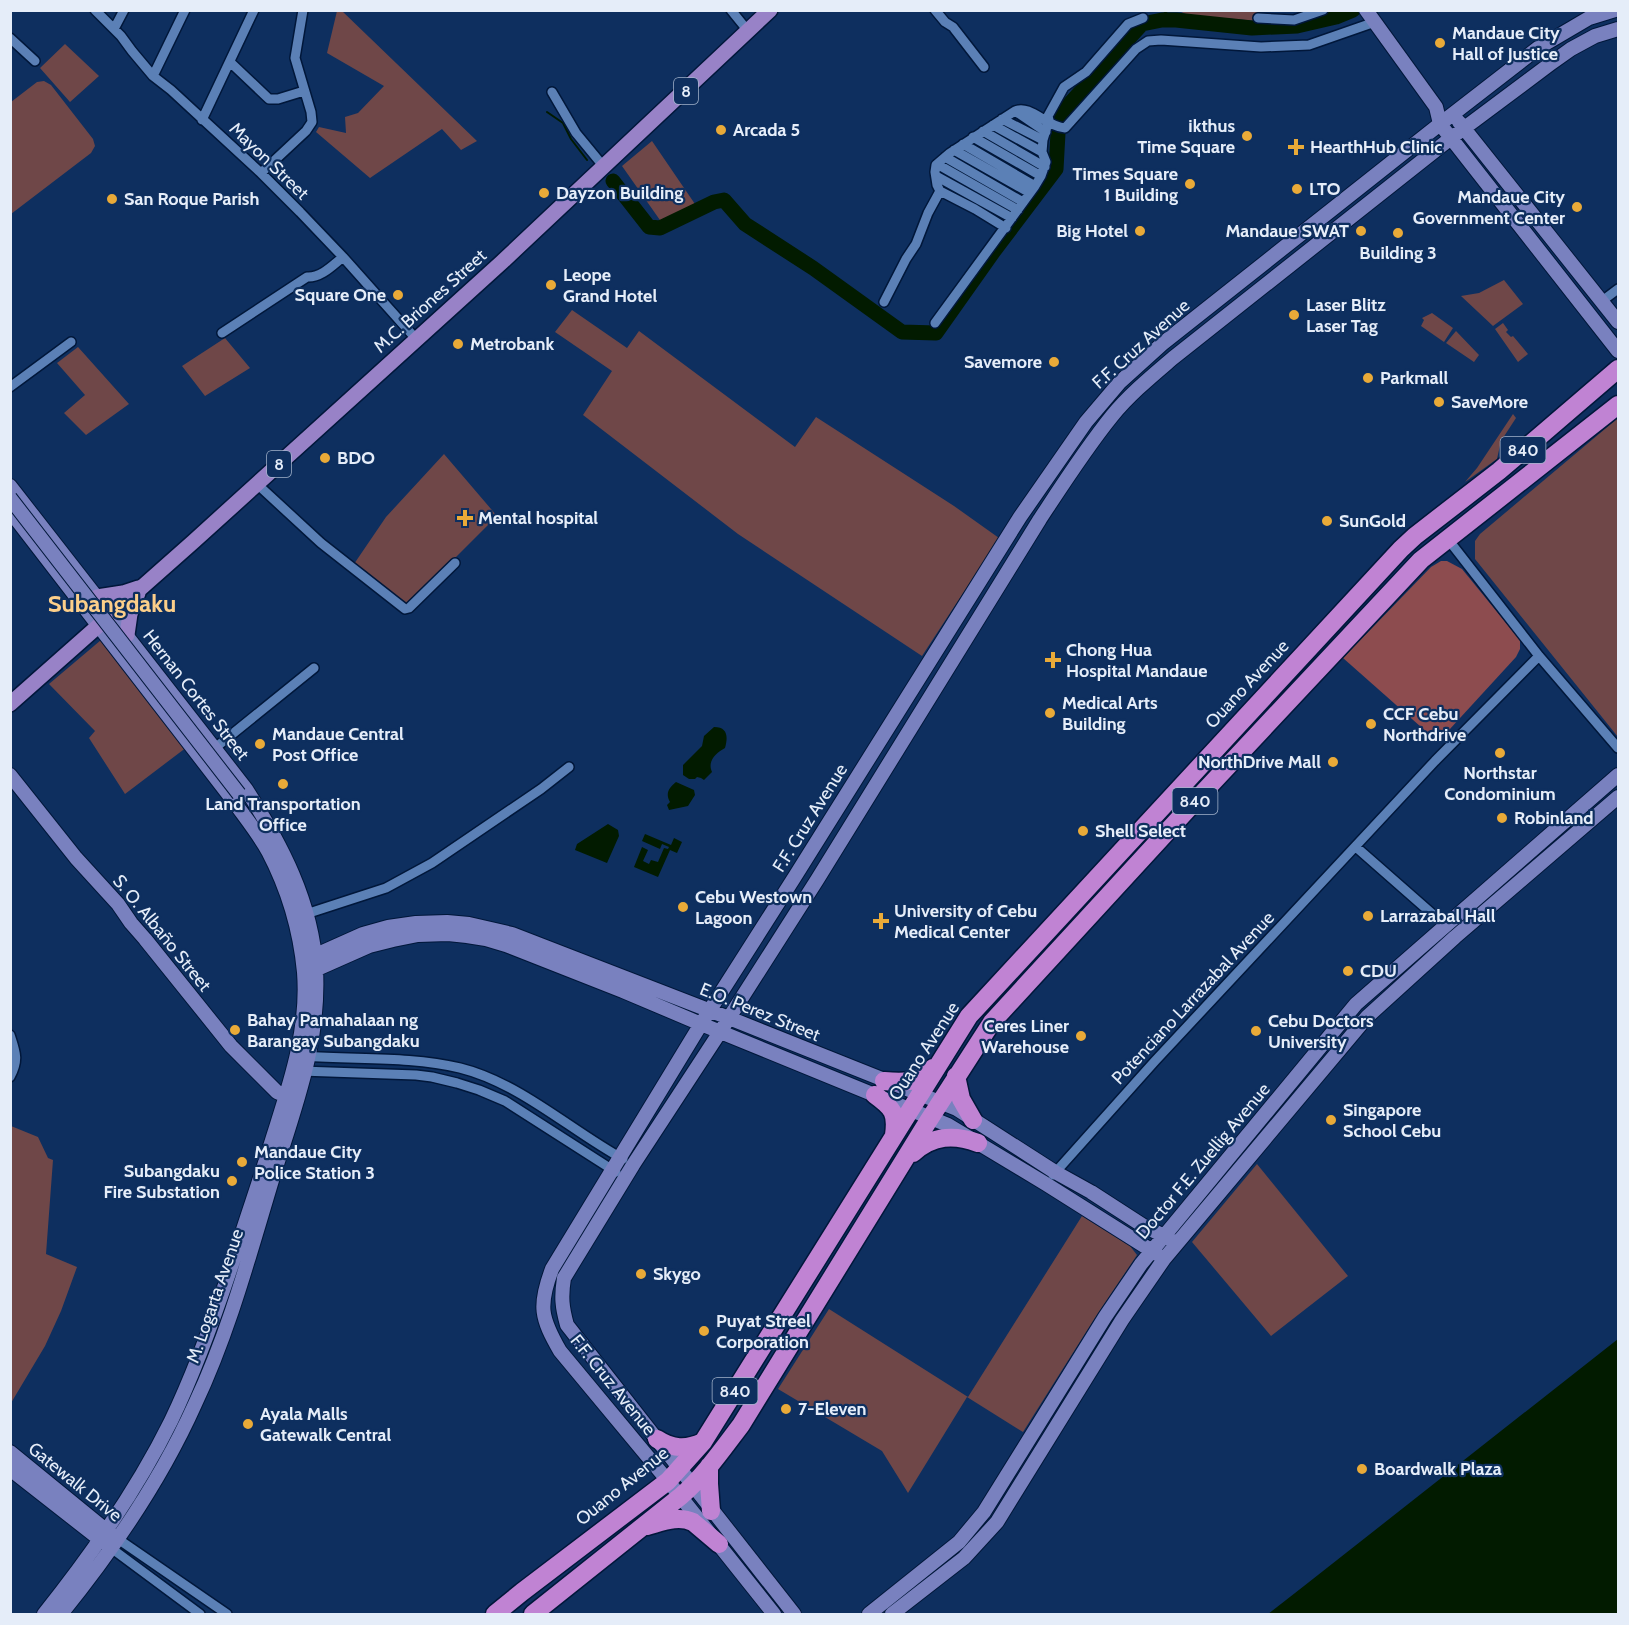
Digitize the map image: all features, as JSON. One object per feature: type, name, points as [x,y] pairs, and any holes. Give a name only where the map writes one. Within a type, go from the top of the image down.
[{"type":"highway","name":"Ouano Avenue","points":[[495,1614],[674,1475],[703,1442],[969,1016],[1401,549],[1499,471],[1618,369]]},
{"type":"highway","name":"840","points":[[533,1614],[687,1491],[741,1425],[778,1362],[992,1022],[1422,560],[1618,406]]},
{"type":"highway","points":[[1112,861],[1128,874]]},
{"type":"highway","points":[[893,1137],[895,1122],[892,1110],[879,1088],[918,1079],[944,1055]]},
{"type":"highway","points":[[957,1076],[961,1099],[973,1120]]},
{"type":"highway","points":[[901,1166],[918,1149],[935,1139],[957,1137],[978,1143]]},
{"type":"highway","points":[[657,1439],[674,1447],[694,1446],[703,1442]]},
{"type":"highway","points":[[709,1466],[711,1511]]},
{"type":"highway","points":[[643,1527],[677,1519],[688,1520],[719,1544]]},
{"type":"main road","name":"M.C. Briones Street","points":[[111,615],[417,340],[770,10]]},
{"type":"main road","points":[[97,597],[140,588]]},
{"type":"main road","points":[[127,636],[130,614],[140,588]]},
{"type":"main road","name":"8","points":[[10,704],[111,615]]},
{"type":"street","name":"Mayon Street","points":[[95,10],[122,36],[153,76],[261,173],[343,257],[417,340]]},
{"type":"street","points":[[114,29],[124,10]]},
{"type":"street","points":[[153,76],[185,10]]},
{"type":"street","points":[[202,120],[254,10]]},
{"type":"street","points":[[261,173],[306,131],[312,122],[295,58],[303,10]]},
{"type":"street","points":[[731,10],[748,31]]},
{"type":"street","points":[[934,10],[953,27],[984,67]]},
{"type":"street","points":[[1258,18],[1294,20],[1323,10]]},
{"type":"street","name":"F.F. Cruz Avenue","points":[[774,1614],[719,1544],[687,1491],[674,1475],[560,1351],[547,1329],[542,1310],[544,1290],[552,1269],[709,1011],[1020,517],[1086,422],[1120,382],[1162,344],[1440,124],[1546,43],[1589,18],[1615,10]]},
{"type":"street","points":[[1002,119],[1051,130],[1068,125],[1136,49],[1148,41],[1262,47],[1309,45],[1370,16],[1436,107],[1440,124],[1618,351]]},
{"type":"street","points":[[1042,152],[1051,130],[1048,116],[1064,87],[1086,72],[1128,24],[1143,18]]},
{"type":"street","name":"F.F. Cruz Avenue","points":[[674,1475],[657,1439],[567,1325],[562,1310],[561,1295],[564,1278],[1040,519],[1113,415],[1143,384],[1173,358],[1464,128],[1571,49],[1595,36],[1618,29]]},
{"type":"street","points":[[10,38],[35,61]]},
{"type":"street","points":[[230,62],[269,99],[278,99],[304,91]]},
{"type":"street","points":[[552,92],[576,133],[604,167]]},
{"type":"street","points":[[1436,107],[1453,114],[1618,322]]},
{"type":"street","points":[[1012,218],[940,192],[936,176],[937,164],[954,150],[1019,109],[1025,109],[1051,130]]},
{"type":"street","points":[[935,323],[1006,228],[1032,190],[1046,162],[1042,152],[993,125]]},
{"type":"street","points":[[983,131],[1043,171]]},
{"type":"street","points":[[973,138],[1002,154],[1043,171]]},
{"type":"street","points":[[963,144],[1020,206]]},
{"type":"street","points":[[954,150],[991,177]]},
{"type":"street","points":[[977,205],[1002,154]]},
{"type":"street","points":[[945,157],[991,177]]},
{"type":"street","points":[[937,164],[1032,190]]},
{"type":"street","points":[[936,176],[1006,228]]},
{"type":"street","points":[[884,302],[916,244],[928,213],[940,192]]},
{"type":"street","points":[[1518,223],[1533,213]]},
{"type":"street","points":[[222,333],[307,277],[313,278],[321,274],[343,257]]},
{"type":"street","points":[[1602,301],[1618,289]]},
{"type":"street","points":[[10,387],[72,342]]},
{"type":"street","points":[[257,484],[321,543],[405,609],[409,608],[455,563]]},
{"type":"street","name":"Hernan Cortes Street","points":[[10,486],[246,789],[275,849],[281,878],[309,965]]},
{"type":"street","name":"Hernan Cortes Street","points":[[10,498],[239,794],[297,881],[306,914],[309,965]]},
{"type":"street","name":"Hernan Cortes Street","points":[[11,512],[232,799],[275,849]]},
{"type":"street","points":[[1448,538],[1539,656],[1618,748]]},
{"type":"street","name":"Potenciano Larrazabal Avenue","points":[[1046,1184],[1163,1053],[1435,761],[1539,656]]},
{"type":"street","points":[[215,748],[314,668]]},
{"type":"street","points":[[306,914],[386,888],[432,863],[569,767]]},
{"type":"street","name":"S. O. Albaño Street","points":[[10,775],[76,858],[118,904],[231,1046],[277,1092],[291,1099]]},
{"type":"street","name":"Doctor F.E. Zuellig Avenue","points":[[892,1614],[964,1558],[997,1522],[1114,1333],[1164,1259],[1171,1240],[1356,1004],[1618,775]]},
{"type":"street","name":"Doctor F.E. Zuellig Avenue","points":[[869,1614],[959,1542],[984,1512],[1105,1317],[1152,1251],[1171,1240],[1367,1017],[1455,937],[1618,797]]},
{"type":"street","points":[[1356,847],[1446,926]]},
{"type":"street","name":"E.O. Perez Street","points":[[309,965],[363,934],[388,927],[447,921],[469,924],[512,934],[538,951],[623,991],[720,1032],[879,1088]]},
{"type":"street","name":"E.O. Perez Street","points":[[538,951],[729,1018],[915,1103],[935,1110],[957,1109],[1055,1172],[1171,1240]]},
{"type":"street","name":"M. Logarta Avenue","points":[[45,1614],[109,1539],[162,1468],[184,1428],[218,1348],[233,1304],[316,1012],[309,965]]},
{"type":"street","points":[[10,1035],[16,1060],[10,1077]]},
{"type":"street","points":[[303,1056],[418,1062],[462,1069],[512,1089],[633,1165]]},
{"type":"street","points":[[299,1071],[416,1075],[479,1090],[505,1101],[626,1178]]},
{"type":"street","name":"M. Logarta Avenue","points":[[61,1614],[109,1539],[171,1420],[217,1310],[262,1171],[291,1099]]},
{"type":"street","name":"E.O. Perez Street","points":[[935,1110],[948,1125],[1164,1259]]},
{"type":"street","points":[[171,1420],[184,1428]]},
{"type":"street","name":"Gatewalk Drive","points":[[10,1452],[109,1539]]},
{"type":"street","name":"Gatewalk Drive","points":[[10,1469],[109,1539]]},
{"type":"street","name":"F.F. Cruz Avenue","points":[[687,1491],[711,1511],[794,1614]]},
{"type":"street","points":[[109,1539],[199,1613],[206,1600]]},
{"type":"street","points":[[109,1539],[227,1614]]},
{"type":"shaded area","points":[[1257,10],[1258,21],[1188,15],[1179,11]]},
{"type":"shaded area","points":[[337,11],[342,11],[477,141],[461,150],[442,129],[370,178],[316,132],[319,127],[346,133],[345,117],[358,113],[384,86],[327,53]]},
{"type":"shaded area","points":[[65,44],[99,76],[70,102],[40,68]]},
{"type":"shaded area","points":[[44,81],[51,85],[93,139],[95,146],[91,153],[11,214],[11,102],[37,82]]},
{"type":"shaded area","points":[[652,141],[697,207],[662,223],[622,166]]},
{"type":"shaded area","points":[[1504,280],[1523,304],[1493,326],[1461,296],[1479,293]]},
{"type":"shaded area","points":[[572,310],[627,348],[639,331],[795,447],[816,417],[954,506],[999,538],[922,656],[738,534],[583,415],[612,371],[555,332]]},
{"type":"shaded area","points":[[1432,313],[1453,328],[1444,342],[1421,326],[1424,320],[1422,318]]},
{"type":"shaded area","points":[[1503,323],[1508,330],[1506,332],[1511,337],[1513,336],[1528,354],[1518,362],[1495,329]]},
{"type":"shaded area","points":[[1456,331],[1479,355],[1474,362],[1446,343]]},
{"type":"shaded area","points":[[225,338],[250,368],[205,396],[182,366]]},
{"type":"shaded area","points":[[78,347],[129,404],[86,435],[64,413],[85,395],[57,363]]},
{"type":"shaded area","points":[[1513,414],[1516,418],[1501,441],[1497,459],[1465,482],[1477,468]]},
{"type":"shaded area","points":[[1618,418],[1618,737],[1475,559],[1475,541],[1480,534]]},
{"type":"shaded area","points":[[444,454],[497,516],[411,602],[403,604],[354,564],[386,517]]},
{"type":"shaded area","points":[[1441,561],[1447,561],[1462,569],[1520,640],[1520,649],[1516,657],[1438,742],[1343,658],[1431,567]]},
{"type":"shaded area","points":[[101,640],[187,747],[125,794],[89,738],[95,731],[49,684]]},
{"type":"shaded area","points":[[714,727],[719,727],[726,733],[725,748],[713,758],[712,772],[704,780],[697,777],[689,779],[683,775],[683,765],[702,746],[704,736]]},
{"type":"shaded area","points":[[676,782],[694,790],[695,795],[688,806],[669,810],[668,793]]},
{"type":"shaded area","points":[[608,824],[618,830],[619,836],[607,863],[575,850],[577,844]]},
{"type":"shaded area","points":[[645,834],[671,845],[674,838],[682,842],[677,853],[670,850],[658,877],[634,867],[642,847],[648,850],[643,861],[649,864],[651,860],[658,862],[664,848],[669,847],[662,844],[660,849],[642,841]]},
{"type":"shaded area","points":[[11,1126],[38,1137],[48,1158],[53,1160],[46,1254],[77,1267],[45,1346],[11,1403]]},
{"type":"shaded area","points":[[1257,1164],[1348,1276],[1271,1336],[1192,1242]]},
{"type":"shaded area","points":[[1082,1216],[1130,1246],[1137,1255],[1023,1432],[967,1397],[908,1493],[882,1451],[778,1389],[829,1309],[968,1397]]},
{"type":"shaded area","points":[[1618,1339],[1618,1614],[1268,1614],[1304,1586]]},
{"type":"waterway","points":[[1162,10],[1176,20]]},
{"type":"waterway","points":[[613,181],[649,227],[660,228],[714,202],[724,200],[745,224],[813,268],[902,332],[936,333],[1056,169],[1058,133],[1063,111],[1142,24],[1176,20],[1252,28],[1297,26],[1336,17],[1353,10]]},
{"type":"waterway","points":[[547,112],[563,123],[571,139],[587,160]]},
{"type":"place","name":"Mandaue City Hall of Justice","points":[[1440,43]]},
{"type":"place","name":"Arcada 5","points":[[721,130]]},
{"type":"place","name":"ikthus Time Square","points":[[1247,136]]},
{"type":"place","name":"HearthHub Clinic","points":[[1296,147]]},
{"type":"place","name":"Times Square 1 Building","points":[[1190,184]]},
{"type":"place","name":"LTO","points":[[1297,189]]},
{"type":"place","name":"Dayzon Building","points":[[544,193]]},
{"type":"place","name":"San Roque Parish","points":[[112,199]]},
{"type":"place","name":"Mandaue City Government Center","points":[[1577,207]]},
{"type":"place","name":"Big Hotel","points":[[1140,231]]},
{"type":"place","name":"Mandaue SWAT","points":[[1361,231]]},
{"type":"place","name":"Building 3","points":[[1398,233]]},
{"type":"place","name":"Leope Grand Hotel","points":[[551,285]]},
{"type":"place","name":"Square One","points":[[398,295]]},
{"type":"place","name":"Laser Blitz Laser Tag","points":[[1294,315]]},
{"type":"place","name":"Metrobank","points":[[458,344]]},
{"type":"place","name":"Savemore","points":[[1054,362]]},
{"type":"place","name":"Parkmall","points":[[1368,378]]},
{"type":"place","name":"SaveMore","points":[[1439,402]]},
{"type":"place","name":"BDO","points":[[325,458]]},
{"type":"place","name":"Mental hospital","points":[[465,518]]},
{"type":"place","name":"SunGold","points":[[1327,521]]},
{"type":"place","name":"Chong Hua Hospital Mandaue","points":[[1053,660]]},
{"type":"place","name":"Medical Arts Building","points":[[1050,713]]},
{"type":"place","name":"CCF Cebu Northdrive","points":[[1371,724]]},
{"type":"place","name":"Mandaue Central Post Office","points":[[260,744]]},
{"type":"place","name":"Northstar Condominium","points":[[1500,753]]},
{"type":"place","name":"NorthDrive Mall","points":[[1333,762]]},
{"type":"place","name":"Land Transportation Office","points":[[283,784]]},
{"type":"place","name":"Robinland","points":[[1502,818]]},
{"type":"place","name":"Shell Select","points":[[1083,831]]},
{"type":"place","name":"Cebu Westown Lagoon","points":[[683,907]]},
{"type":"place","name":"Larrazabal Hall","points":[[1368,916]]},
{"type":"place","name":"University of Cebu Medical Center","points":[[881,921]]},
{"type":"place","name":"CDU","points":[[1348,971]]},
{"type":"place","name":"Bahay Pamahalaan ng Barangay Subangdaku","points":[[235,1030]]},
{"type":"place","name":"Cebu Doctors University","points":[[1256,1031]]},
{"type":"place","name":"Ceres Liner Warehouse","points":[[1081,1036]]},
{"type":"place","name":"Singapore School Cebu","points":[[1331,1120]]},
{"type":"place","name":"Mandaue City Police Station 3","points":[[242,1162]]},
{"type":"place","name":"Subangdaku Fire Substation","points":[[232,1181]]},
{"type":"place","name":"Skygo","points":[[641,1274]]},
{"type":"place","name":"Puyat Streel Corporation","points":[[704,1331]]},
{"type":"place","name":"7-Eleven","points":[[786,1409]]},
{"type":"place","name":"Ayala Malls Gatewalk Central","points":[[248,1424]]},
{"type":"place","name":"Boardwalk Plaza","points":[[1362,1469]]},
{"type":"district","name":"Subangdaku","points":[[112,603]]}]
